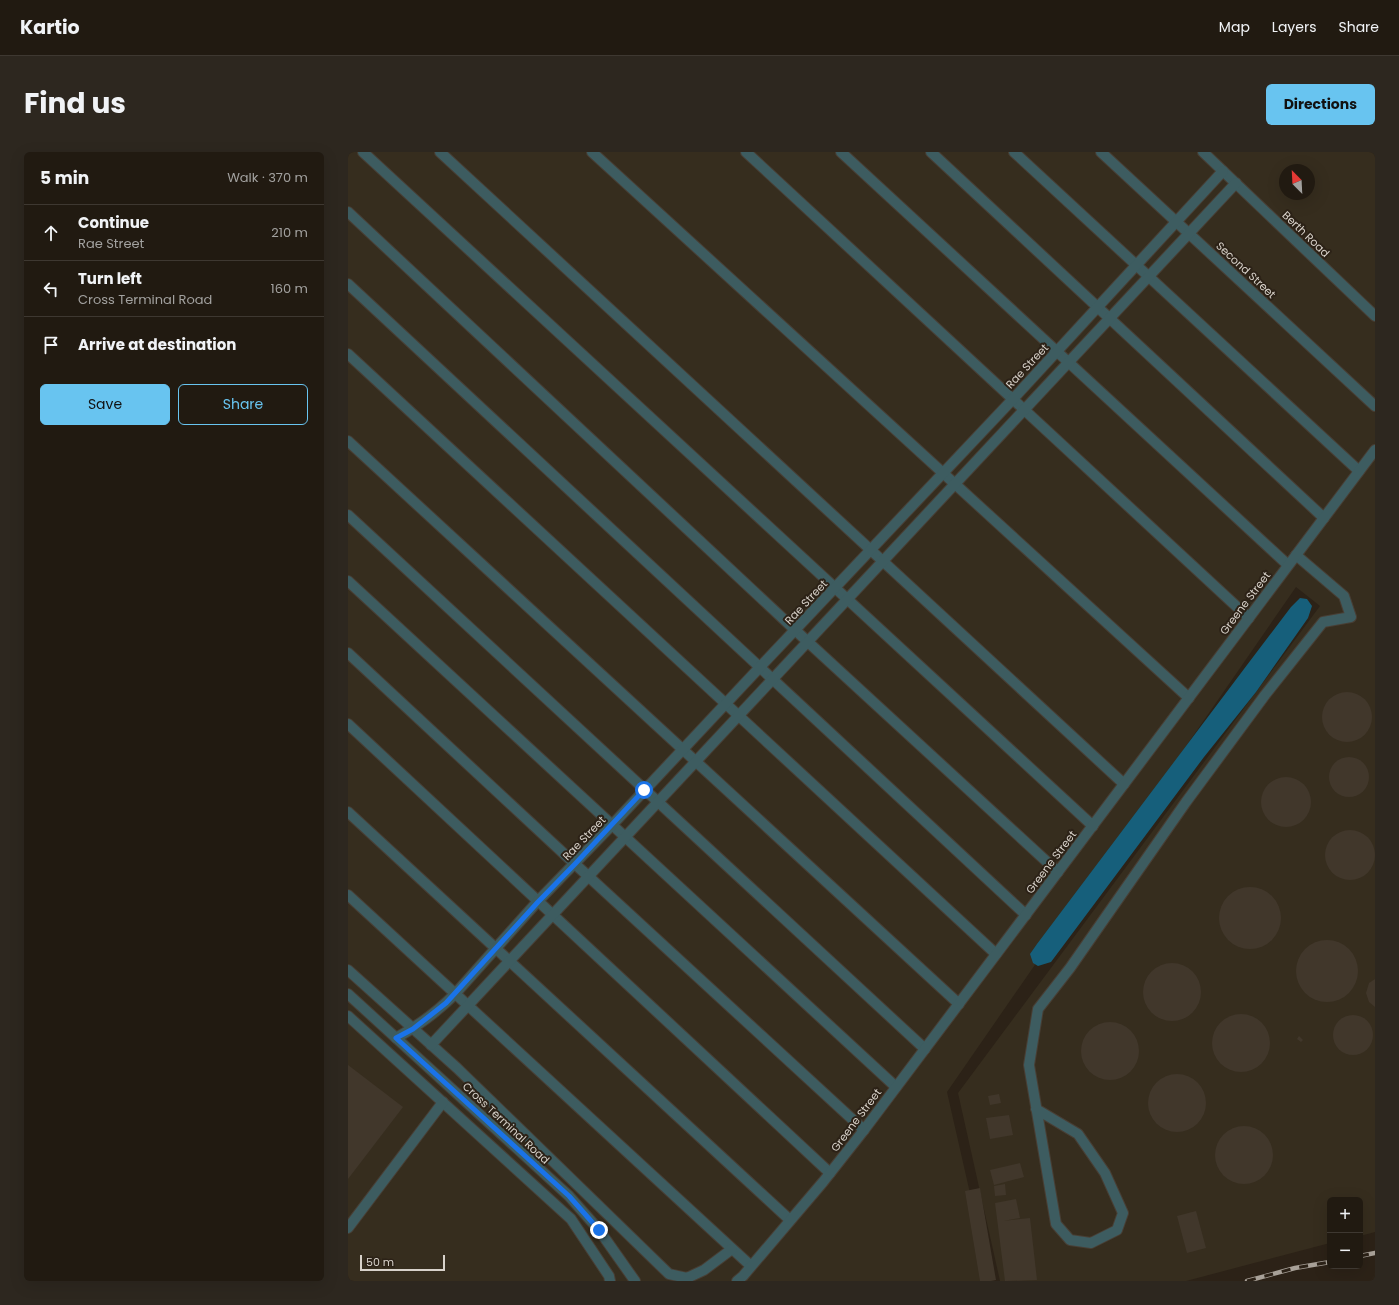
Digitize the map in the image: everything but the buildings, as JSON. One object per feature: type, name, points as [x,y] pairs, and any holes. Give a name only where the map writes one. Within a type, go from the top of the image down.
[{"type":"street","points":[[363,152],[1093,826]]},
{"type":"street","points":[[440,152],[1124,784]]},
{"type":"street","points":[[592,152],[1189,698]]},
{"type":"street","points":[[746,152],[1249,618]]},
{"type":"street","points":[[841,152],[1288,566]]},
{"type":"street","points":[[930,152],[1324,518]]},
{"type":"street","points":[[1014,152],[1359,471]]},
{"type":"street","name":"Second Street","points":[[1101,152],[1375,406]]},
{"type":"street","name":"Berth Road","points":[[1203,152],[1375,316]]},
{"type":"street","name":"Rae Street","points":[[396,1038],[413,1029],[455,994],[538,902],[1057,352],[1223,171]]},
{"type":"street","points":[[431,1045],[1236,183]]},
{"type":"street","points":[[348,212],[795,630],[1058,872]]},
{"type":"street","points":[[348,284],[1026,915]]},
{"type":"street","points":[[348,354],[996,954]]},
{"type":"street","points":[[348,441],[959,1004]]},
{"type":"street","name":"Greene Street","points":[[737,1281],[830,1173],[864,1130],[1375,450]]},
{"type":"street","points":[[348,515],[925,1049]]},
{"type":"street","points":[[1036,1109],[1078,1134],[1105,1173],[1123,1214],[1117,1230],[1092,1243],[1070,1240],[1056,1224],[1036,1109],[1029,1066],[1038,1009],[1070,968],[1186,802],[1265,695],[1323,622],[1351,617],[1344,596],[1296,555]]},
{"type":"street","points":[[348,582],[896,1087]]},
{"type":"street","points":[[348,653],[588,877],[864,1130]]},
{"type":"street","points":[[348,724],[830,1173]]},
{"type":"street","points":[[348,812],[790,1220]]},
{"type":"street","points":[[348,894],[751,1266]]},
{"type":"street","points":[[348,970],[457,1068],[669,1274],[687,1278],[704,1270],[732,1250]]},
{"type":"street","name":"Cross Terminal Road","points":[[348,994],[569,1196],[599,1230],[635,1281]]},
{"type":"street","points":[[348,1016],[571,1219],[610,1281]]},
{"type":"street","points":[[348,1022],[382,1047]]},
{"type":"street","points":[[348,1228],[443,1102]]},
{"type":"shaded area","points":[[348,152],[1375,152],[1375,1232],[1363,1235],[1363,1197],[1327,1197],[1327,1244],[1186,1281],[1000,1281],[958,1093],[1320,606],[1296,587],[947,1092],[990,1281],[348,1281]]},
{"type":"water","points":[[1300,598],[1307,599],[1312,606],[1308,618],[1256,692],[1204,757],[1051,962],[1038,966],[1033,963],[1030,954],[1037,944],[1291,607]]},
{"type":"railway","points":[[1363,1255],[1375,1253]]},
{"type":"railway","points":[[1247,1281],[1295,1268],[1327,1263]]},
{"type":"route","points":[[599,1230],[569,1196],[396,1038],[413,1029],[455,994],[538,902],[644,790]]}]
